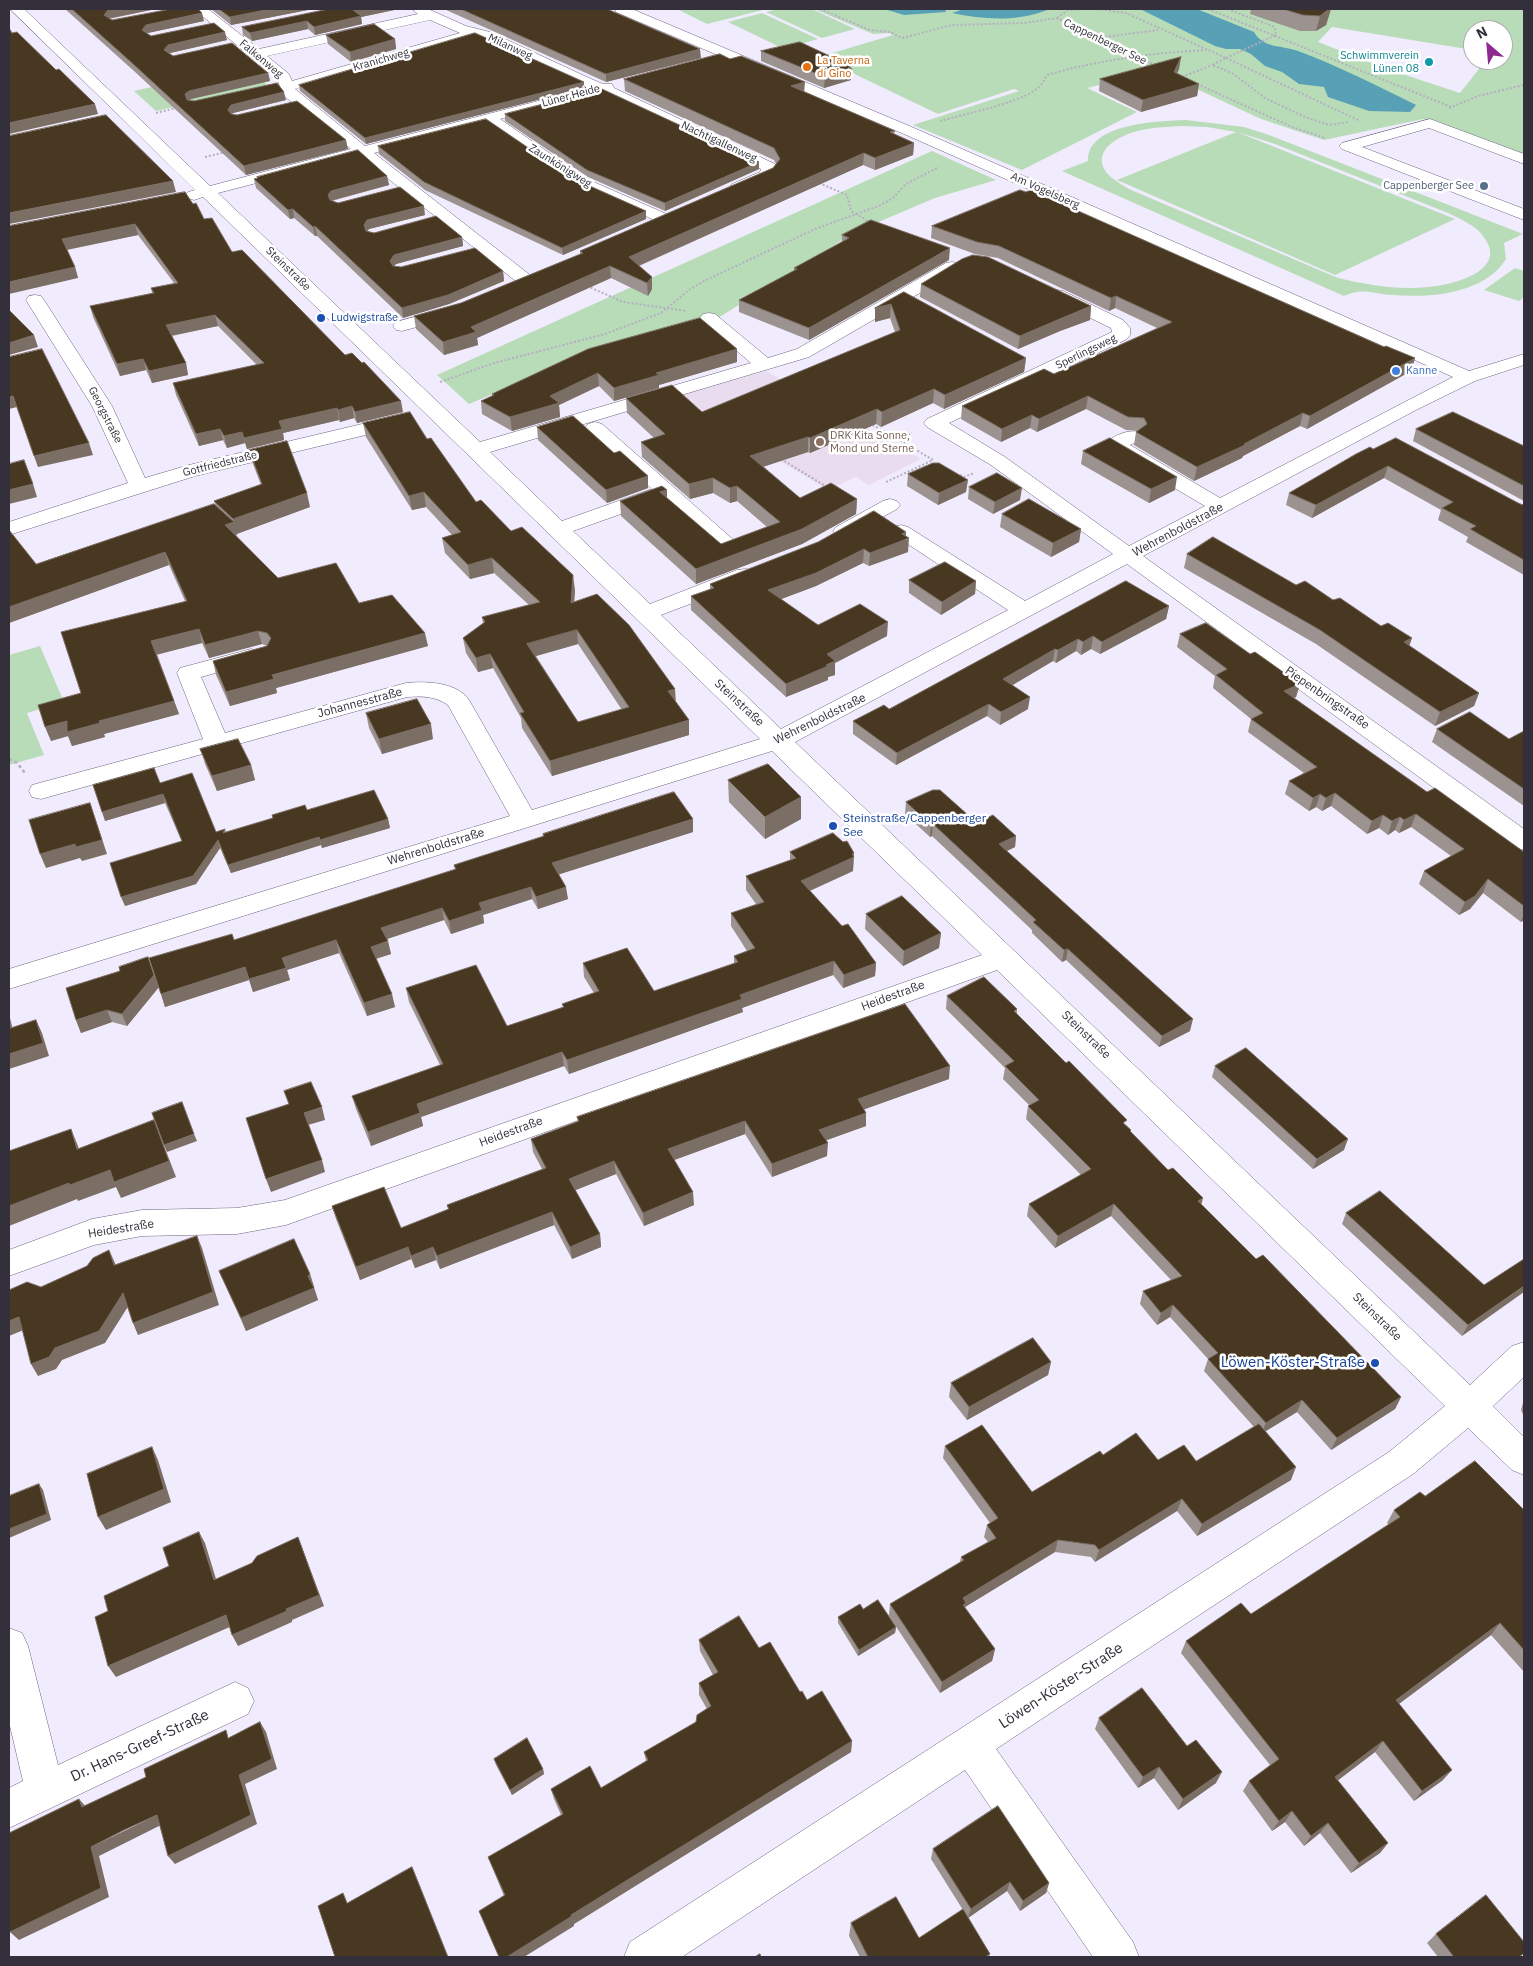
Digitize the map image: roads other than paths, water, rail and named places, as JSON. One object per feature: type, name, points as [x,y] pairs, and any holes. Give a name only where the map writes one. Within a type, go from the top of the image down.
[{"type":"street","name":"Steinstraße","points":[[17,9],[416,391],[435,412],[780,740],[1524,1459]]},
{"type":"street","name":"Milanweg","points":[[418,9],[461,30],[485,35],[602,88]]},
{"type":"street","name":"Am Vogelsberg","points":[[621,9],[909,131],[1468,377]]},
{"type":"street","name":"Falkenweg","points":[[206,10],[224,28],[284,77],[289,93],[524,280]]},
{"type":"street","points":[[257,54],[432,15]]},
{"type":"street","points":[[200,28],[247,28]]},
{"type":"street","name":"Kranichweg","points":[[268,87],[287,85],[475,33]]},
{"type":"street","points":[[223,48],[242,43]]},
{"type":"street","points":[[713,60],[732,56]]},
{"type":"street","name":"Lüner Heide","points":[[208,192],[630,81]]},
{"type":"street","name":"Nachtigallenweg","points":[[602,88],[767,165],[770,170],[766,175],[720,195]]},
{"type":"street","points":[[283,107],[301,103]]},
{"type":"street","points":[[110,118],[128,114]]},
{"type":"street","name":"Zaunkönigweg","points":[[488,118],[581,182],[665,219]]},
{"type":"street","points":[[1524,158],[1430,123],[1348,146],[1524,215]]},
{"type":"street","points":[[391,192],[408,187]]},
{"type":"street","points":[[176,198],[208,192]]},
{"type":"street","points":[[647,226],[683,211]]},
{"type":"street","points":[[427,222],[444,217]]},
{"type":"street","points":[[465,253],[483,248]]},
{"type":"street","points":[[475,450],[814,348],[968,259],[948,251]]},
{"type":"street","points":[[507,287],[550,268]]},
{"type":"street","name":"Sperlingsweg","points":[[1042,288],[1109,320],[1121,328],[1122,332],[1118,338],[934,423],[998,461],[1129,556]]},
{"type":"street","points":[[903,297],[921,306]]},
{"type":"street","name":"Georgstraße","points":[[35,300],[102,406],[139,486]]},
{"type":"street","points":[[402,326],[465,306]]},
{"type":"street","points":[[709,318],[764,364]]},
{"type":"street","points":[[47,352],[66,347]]},
{"type":"street","name":"Wehrenboldstraße","points":[[9,978],[732,757],[780,740],[1026,611],[1369,427],[1468,377],[1524,359]]},
{"type":"street","name":"Sperlingsweg","points":[[1026,363],[1043,372]]},
{"type":"street","name":"Gottfriedstraße","points":[[9,529],[139,486],[189,472],[435,412]]},
{"type":"street","points":[[1369,427],[1388,438]]},
{"type":"street","points":[[595,428],[730,547]]},
{"type":"street","points":[[1134,436],[1115,446],[1221,507]]},
{"type":"street","points":[[559,529],[666,491]]},
{"type":"street","points":[[825,541],[890,505]]},
{"type":"street","points":[[901,531],[1026,611]]},
{"type":"street","name":"Piepenbringstraße","points":[[1129,556],[1524,842]]},
{"type":"street","points":[[646,613],[764,568]]},
{"type":"street","points":[[217,743],[188,672],[262,653]]},
{"type":"street","name":"Johannesstraße","points":[[41,790],[406,690],[436,690],[448,694],[457,700],[525,820]]},
{"type":"street","name":"Heidestraße","points":[[9,1263],[92,1232],[142,1224],[237,1221],[286,1212],[1004,957]]},
{"type":"street","name":"Löwen-Köster-Straße","points":[[645,1957],[1401,1463],[1470,1406],[1524,1356]]},
{"type":"street","points":[[9,1646],[45,1791]]},
{"type":"street","name":"Dr. Hans-Greef-Straße","points":[[9,1808],[234,1701]]},
{"type":"street","points":[[970,1745],[1118,1957]]},
{"type":"water","points":[[884,9],[945,9],[946,12],[904,15]]},
{"type":"water","points":[[964,9],[1050,9],[1014,18],[989,18],[952,13]]},
{"type":"water","points":[[1140,9],[1197,9],[1254,32],[1268,44],[1292,49],[1313,57],[1358,76],[1416,105],[1410,112],[1369,111],[1328,97],[1324,87],[1299,84],[1282,72],[1265,66],[1251,54],[1240,49],[1226,49],[1215,46]]},
{"type":"place","name":"Schwimmverein Lünen 08","points":[[1429,62]]},
{"type":"place","name":"La Taverna di Gino","points":[[807,67]]},
{"type":"place","name":"Cappenberger See","points":[[1484,186]]},
{"type":"place","name":"Ludwigstraße","points":[[321,318]]},
{"type":"place","name":"Kanne","points":[[1396,371]]},
{"type":"place","name":"DRK Kita Sonne, Mond und Sterne","points":[[820,442]]},
{"type":"place","name":"Steinstraße/Cappenberger See","points":[[833,826]]},
{"type":"place","name":"Löwen-Köster-Straße","points":[[1375,1363]]}]
